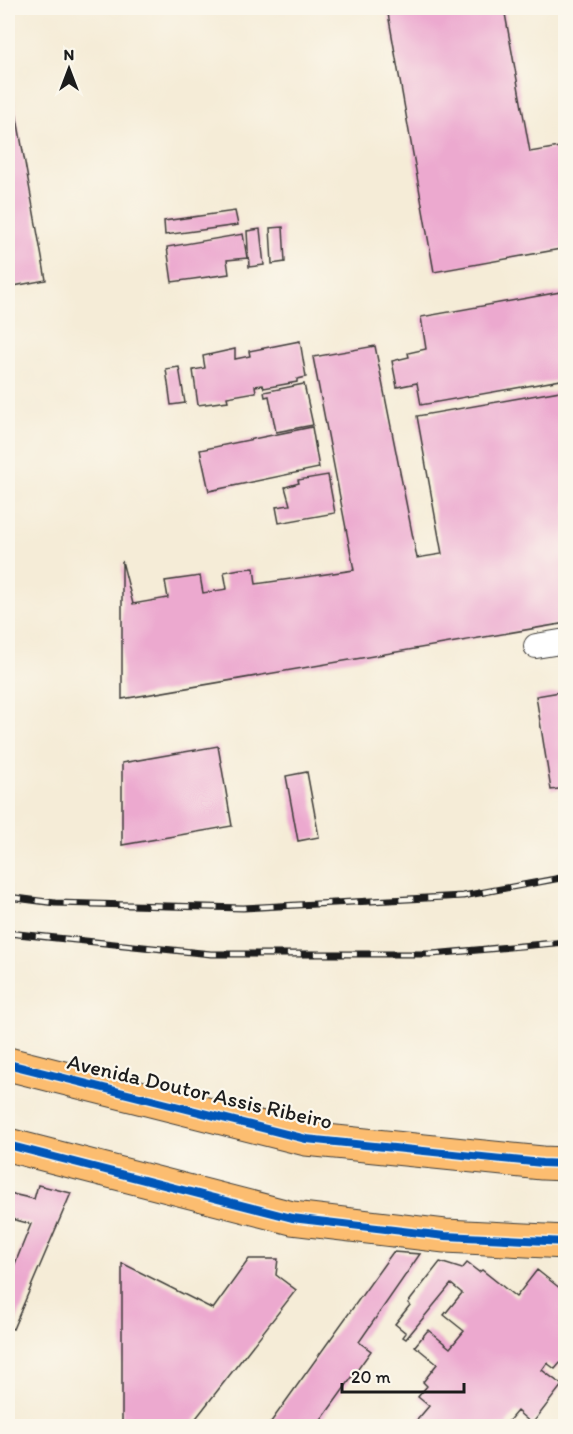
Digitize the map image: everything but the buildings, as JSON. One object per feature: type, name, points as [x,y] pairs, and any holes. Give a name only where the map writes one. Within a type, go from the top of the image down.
[{"type":"main road","name":"Avenida Doutor Assis Ribeiro","points":[[8,1064],[306,1138],[566,1164]]},
{"type":"main road","points":[[8,1145],[292,1218],[445,1236],[566,1242]]},
{"type":"lane","points":[[536,646],[566,641]]},
{"type":"railway","points":[[8,897],[55,903],[243,908],[463,896],[566,877]]},
{"type":"railway","points":[[8,933],[211,954],[432,954],[566,942]]},
{"type":"cycle path","points":[[8,1064],[306,1139],[566,1164]]},
{"type":"cycle path","points":[[8,1145],[292,1218],[445,1236],[566,1242]]}]
